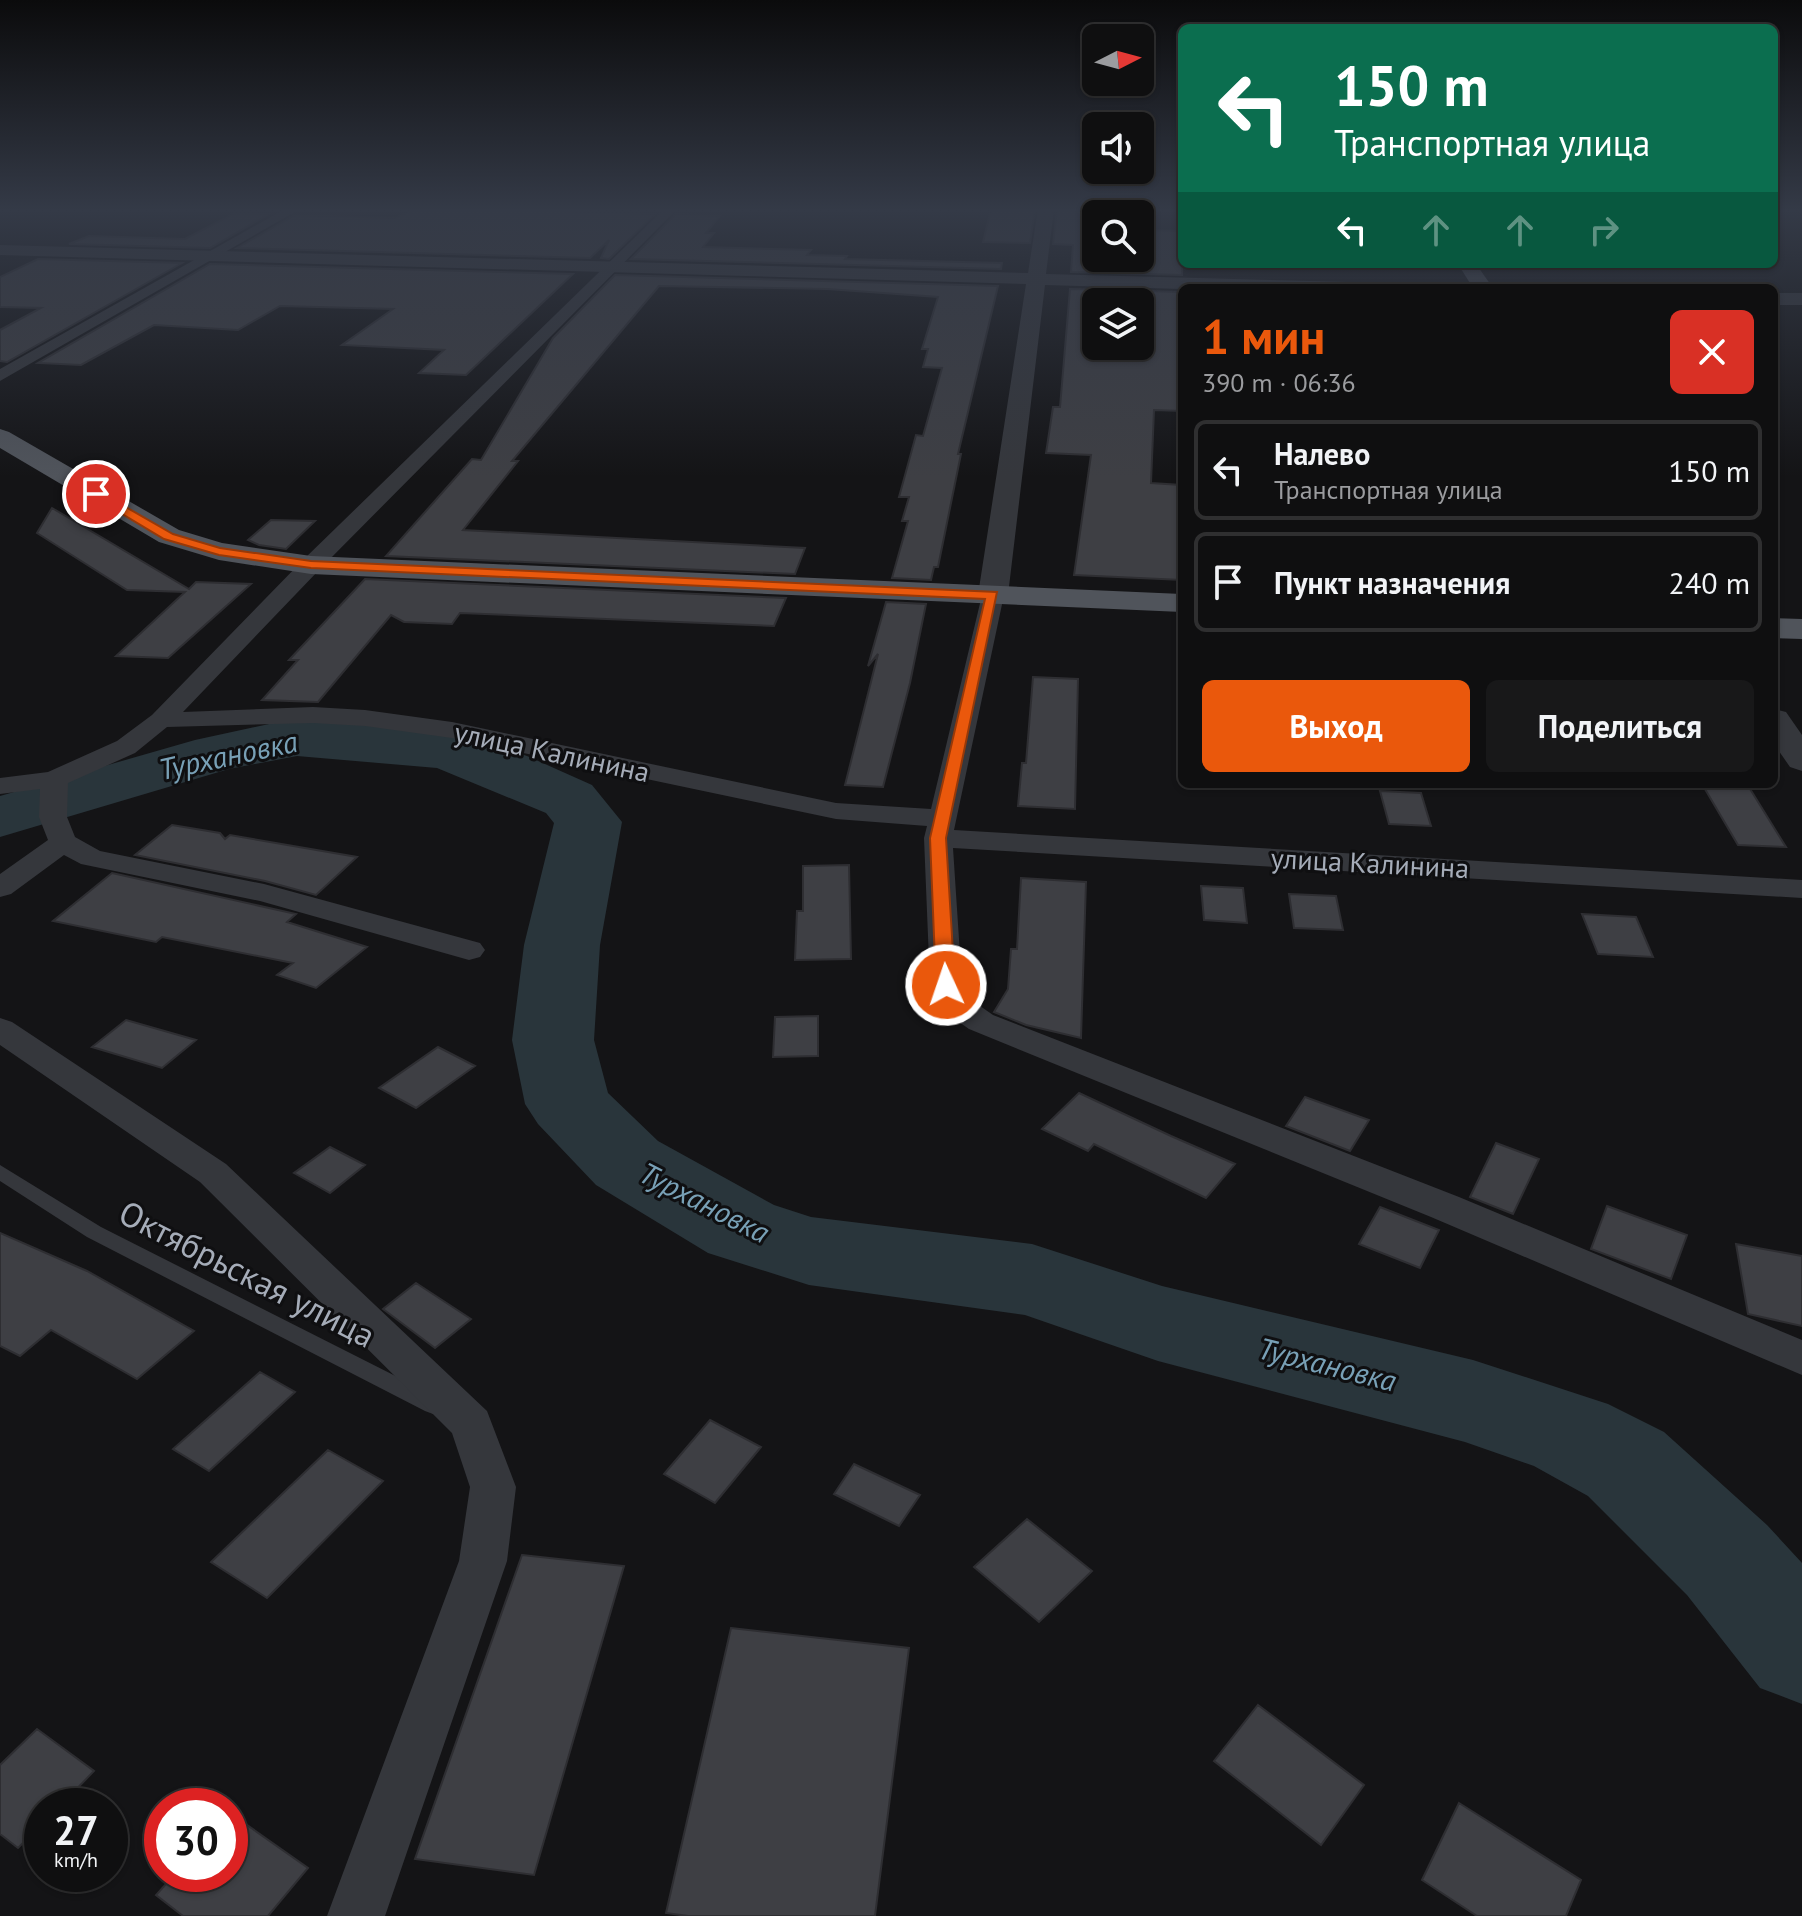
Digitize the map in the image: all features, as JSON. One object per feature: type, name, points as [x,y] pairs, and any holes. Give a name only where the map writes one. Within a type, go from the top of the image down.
[{"type":"main road","points":[[0,437],[169,536],[219,551],[311,565],[1178,603]]},
{"type":"main road","points":[[1778,628],[1802,629]]},
{"type":"street","points":[[0,376],[136,298]]},
{"type":"street","points":[[0,786],[54,779],[126,747],[161,720],[311,565],[583,298]]},
{"type":"street","points":[[1033,298],[993,595],[939,828],[946,985],[957,1005],[981,1022],[1445,1207],[1802,1358]]},
{"type":"street","points":[[1778,299],[1802,299]]},
{"type":"street","name":"улица Калинина","points":[[161,720],[313,715],[365,718],[452,730],[836,811],[939,828],[1802,889]]},
{"type":"street","points":[[1778,725],[1802,760]]},
{"type":"street","points":[[54,779],[53,817],[63,842],[91,858],[264,893],[469,950]]},
{"type":"street","points":[[0,888],[63,842]]},
{"type":"street","points":[[0,1029],[213,1173],[471,1424],[493,1487],[483,1561],[356,1916]]},
{"type":"lane","name":"Октябрьская улица","points":[[0,1172],[94,1232],[471,1424]]},
{"type":"building","points":[[0,298],[119,298],[7,362],[0,361],[0,330],[41,308],[0,307]]},
{"type":"building","points":[[150,298],[547,298],[466,375],[419,373],[444,350],[342,345],[393,309],[280,306],[238,330],[154,325],[81,365],[38,363]]},
{"type":"building","points":[[592,298],[649,298],[512,461],[518,461],[463,530],[805,548],[795,574],[386,556],[472,459],[481,460],[553,338]]},
{"type":"building","points":[[938,298],[995,298],[958,454],[961,454],[938,567],[934,567],[931,580],[892,578],[908,521],[902,521],[909,497],[899,497],[916,435],[923,436],[942,368],[923,367],[928,349],[922,349]]},
{"type":"building","points":[[1069,298],[1082,298],[1082,360],[1154,360],[1154,298],[1178,298],[1178,411],[1154,410],[1151,483],[1178,485],[1178,580],[1074,575],[1091,455],[1046,453],[1053,407],[1060,407]]},
{"type":"building","points":[[52,508],[189,589],[196,582],[251,584],[168,658],[116,656],[185,592],[127,590],[37,533]]},
{"type":"building","points":[[271,520],[315,521],[286,549],[248,540]]},
{"type":"building","points":[[365,579],[786,598],[774,626],[460,613],[452,624],[404,622],[391,615],[318,702],[262,700],[298,660],[289,660]]},
{"type":"building","points":[[886,602],[926,604],[910,683],[883,787],[845,785],[878,654],[868,666]]},
{"type":"building","points":[[1033,677],[1078,679],[1075,809],[1018,806],[1022,763],[1026,763]]},
{"type":"building","points":[[1704,788],[1749,788],[1786,847],[1738,845]]},
{"type":"building","points":[[1380,791],[1421,793],[1431,826],[1389,824]]},
{"type":"building","points":[[172,825],[220,833],[225,839],[230,835],[357,857],[316,895],[265,881],[135,855]]},
{"type":"building","points":[[849,865],[851,959],[795,960],[797,911],[803,911],[803,866]]},
{"type":"building","points":[[112,873],[296,914],[287,922],[367,947],[316,988],[277,975],[293,963],[162,937],[156,942],[53,921]]},
{"type":"building","points":[[1021,878],[1086,882],[1081,1038],[1026,1025],[994,1012],[1008,989],[1011,949],[1017,949]]},
{"type":"building","points":[[1201,886],[1243,888],[1247,923],[1204,920]]},
{"type":"building","points":[[1289,894],[1336,896],[1343,930],[1294,928]]},
{"type":"building","points":[[1582,914],[1636,917],[1653,957],[1598,954]]},
{"type":"building","points":[[818,1016],[818,1056],[773,1057],[775,1017]]},
{"type":"building","points":[[126,1020],[196,1040],[162,1068],[92,1047]]},
{"type":"building","points":[[438,1047],[475,1066],[416,1108],[379,1088]]},
{"type":"building","points":[[1079,1093],[1235,1164],[1206,1198],[1094,1144],[1088,1151],[1042,1129]]},
{"type":"building","points":[[1305,1097],[1369,1120],[1350,1151],[1286,1126]]},
{"type":"building","points":[[1496,1143],[1539,1159],[1513,1214],[1470,1197]]},
{"type":"building","points":[[330,1147],[365,1165],[330,1193],[294,1173]]},
{"type":"building","points":[[1607,1206],[1687,1235],[1671,1279],[1591,1249]]},
{"type":"building","points":[[1380,1207],[1439,1230],[1420,1268],[1359,1244]]},
{"type":"building","points":[[0,1233],[87,1271],[194,1331],[137,1379],[51,1330],[20,1356],[0,1346]]},
{"type":"building","points":[[1736,1244],[1802,1256],[1802,1326],[1748,1314]]},
{"type":"building","points":[[416,1283],[471,1319],[435,1348],[383,1309]]},
{"type":"building","points":[[260,1372],[295,1392],[209,1471],[173,1449]]},
{"type":"building","points":[[710,1420],[761,1447],[715,1503],[664,1474]]},
{"type":"building","points":[[328,1450],[383,1481],[267,1598],[211,1562]]},
{"type":"building","points":[[854,1464],[920,1495],[899,1526],[834,1494]]},
{"type":"building","points":[[1027,1519],[1092,1571],[1039,1622],[974,1567]]},
{"type":"building","points":[[522,1555],[624,1566],[534,1875],[415,1859]]},
{"type":"building","points":[[731,1628],[909,1648],[875,1916],[688,1916],[666,1913]]},
{"type":"building","points":[[1258,1705],[1364,1785],[1321,1845],[1214,1761]]},
{"type":"building","points":[[37,1729],[94,1771],[77,1788],[24,1788],[24,1842],[18,1848],[0,1834],[0,1765]]},
{"type":"building","points":[[1459,1803],[1581,1880],[1566,1916],[1477,1916],[1422,1880]]},
{"type":"building","points":[[248,1826],[308,1868],[268,1916],[183,1916],[156,1895],[159,1892],[248,1892]]},
{"type":"waterway","name":"Турхановка","points":[[0,817],[217,753],[297,737],[371,741],[447,750],[504,770],[569,799],[588,822],[562,945],[553,1040],[568,1104],[627,1163],[741,1229],[809,1251],[1032,1280],[1158,1323],[1473,1402],[1571,1435],[1626,1464],[1727,1560],[1802,1649]]},
{"type":"route","points":[[96,494],[169,536],[219,551],[311,565],[993,595],[940,818],[938,838],[946,985]]}]
